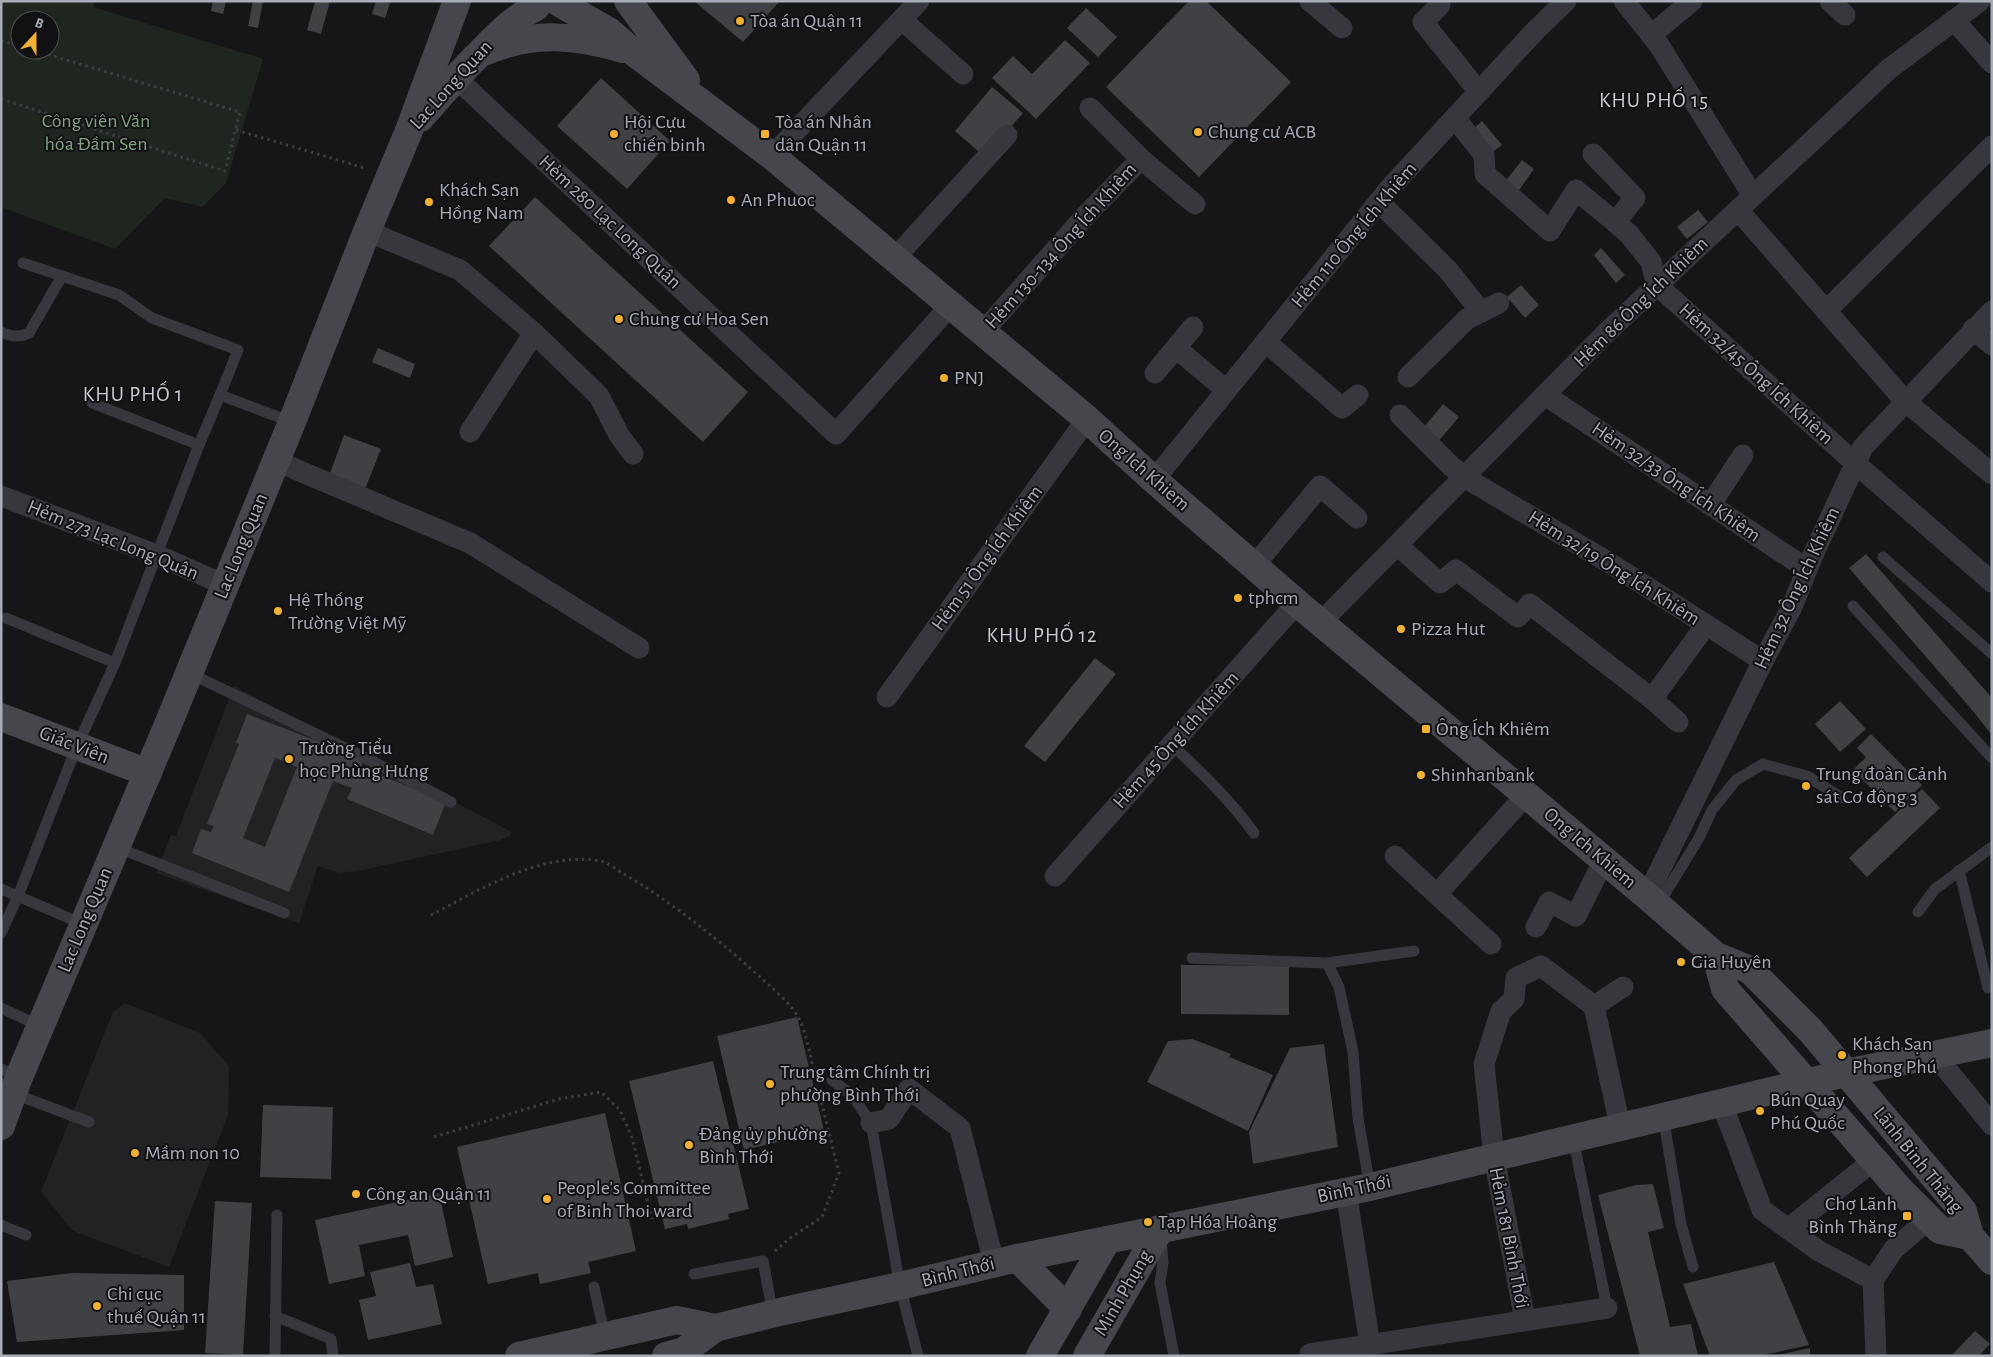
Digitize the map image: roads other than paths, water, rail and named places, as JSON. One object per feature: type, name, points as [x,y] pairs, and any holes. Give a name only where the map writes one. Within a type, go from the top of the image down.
[{"type":"main road","points":[[408,133],[457,1]]},
{"type":"main road","name":"Ong Ich Khiem","points":[[508,1],[525,6],[551,3],[583,15],[610,32],[632,52],[772,156],[1087,419],[1154,480],[1320,623],[1716,956],[1750,970],[1810,1030],[1846,1073]]},
{"type":"main road","points":[[628,1],[707,106]]},
{"type":"main road","name":"Lac Long Quan","points":[[1,1126],[11,1080],[40,1026],[148,773],[292,422],[366,231],[408,133],[455,77],[518,16],[551,3]]},
{"type":"main road","points":[[478,54],[518,40],[552,37],[580,38],[632,52]]},
{"type":"main road","name":"Giác Viên","points":[[1,717],[148,773]]},
{"type":"main road","points":[[1716,956],[1725,990],[1806,1084]]},
{"type":"main road","name":"Bình Thới","points":[[666,1356],[684,1351],[714,1328],[773,1314],[1005,1261],[1358,1189],[1846,1073],[1992,1043]]},
{"type":"main road","name":"Lãnh Binh Thăng","points":[[1806,1084],[1940,1230],[1970,1236],[1963,1211],[1846,1073]]},
{"type":"main road","name":"Minh Phụng","points":[[1087,1356],[1160,1229]]},
{"type":"main road","points":[[1970,1236],[1992,1261]]},
{"type":"main road","name":"Minh Phụng","points":[[1040,1356],[1107,1240]]},
{"type":"main road","points":[[1005,1261],[1068,1309]]},
{"type":"main road","name":"Bình Thới","points":[[519,1356],[601,1344],[676,1320],[714,1328]]},
{"type":"street","points":[[772,156],[919,1]]},
{"type":"street","points":[[1310,1],[1342,28]]},
{"type":"street","name":"Hẻm 110 Ông Ích Khiêm","points":[[1154,480],[1379,202],[1454,118],[1536,30],[1566,1]]},
{"type":"street","points":[[1624,1],[1651,35],[1745,203],[1826,311],[1905,401],[1992,474]]},
{"type":"street","points":[[1651,35],[1692,1]]},
{"type":"street","name":"Hẻm 86 Ông Ích Khiêm","points":[[1320,623],[1606,333],[1889,69],[1980,1]]},
{"type":"street","points":[[1440,5],[1422,22],[1479,92]]},
{"type":"street","points":[[902,20],[963,74]]},
{"type":"street","points":[[1954,20],[1992,63]]},
{"type":"street","name":"Hẻm 280 Lạc Long Quân","points":[[455,77],[836,434],[950,306]]},
{"type":"street","points":[[1090,108],[1140,159],[1194,204]]},
{"type":"street","points":[[1454,118],[1484,155],[1485,174],[1550,231],[1576,190],[1629,234],[1651,262],[1657,285]]},
{"type":"street","points":[[894,259],[1008,134]]},
{"type":"street","points":[[1826,311],[1992,146]]},
{"type":"street","points":[[1593,154],[1635,198],[1615,222]]},
{"type":"street","name":"Hẻm 130-134 Ông Ích Khiêm","points":[[982,333],[1087,214],[1140,159]]},
{"type":"street","points":[[1379,202],[1448,270],[1490,308],[1467,319],[1408,377]]},
{"type":"street","points":[[366,231],[460,270],[534,333],[599,396],[619,434],[633,454]]},
{"type":"street","name":"Hẻm 32/45 Ông Ích Khiêm","points":[[1657,285],[1855,463],[1992,582]]},
{"type":"street","name":"Hẻm 32 Ông Ích Khiêm","points":[[1652,901],[1763,661],[1791,610],[1807,569],[1863,447],[1992,310]]},
{"type":"street","points":[[1155,372],[1193,327]]},
{"type":"street","points":[[1974,329],[1992,345]]},
{"type":"street","points":[[470,432],[534,333]]},
{"type":"street","points":[[1266,342],[1342,408],[1358,394]]},
{"type":"street","points":[[1176,348],[1226,390]]},
{"type":"street","name":"Hẻm 32/33 Ông Ích Khiêm","points":[[1545,395],[1807,569]]},
{"type":"street","name":"Hẻm 32/19 Ông Ích Khiêm","points":[[1400,415],[1450,466],[1464,477],[1608,562],[1763,661]]},
{"type":"street","name":"Hẻm 51 Ông Ích Khiêm","points":[[887,697],[1087,419]]},
{"type":"street","points":[[1711,504],[1743,455]]},
{"type":"street","points":[[276,461],[470,542],[639,648]]},
{"type":"street","points":[[1254,566],[1320,486],[1357,518]]},
{"type":"street","name":"Hẻm 273 Lạc Long Quân","points":[[1,496],[157,555],[225,585]]},
{"type":"street","points":[[1397,545],[1440,583],[1456,570],[1518,618],[1530,604],[1652,699],[1678,722]]},
{"type":"street","name":"Hẻm 45 Ông Ích Khiêm","points":[[1055,876],[1298,603]]},
{"type":"street","points":[[1652,699],[1706,625]]},
{"type":"street","points":[[1436,894],[1526,795]]},
{"type":"street","points":[[1395,856],[1491,944]]},
{"type":"street","points":[[1536,927],[1549,902],[1576,916],[1604,860]]},
{"type":"street","name":"Hẻm 181 Bình Thới","points":[[1525,1320],[1494,1157],[1484,1064],[1501,1012],[1514,999],[1516,978],[1541,966],[1594,1006]]},
{"type":"street","points":[[1620,1126],[1594,1006],[1622,987]]},
{"type":"street","points":[[1935,1055],[1992,1125]]},
{"type":"street","points":[[872,1122],[889,1119],[909,1089],[960,1128],[1005,1261]]},
{"type":"street","points":[[1722,1104],[1762,1210],[1819,1251],[1873,1280]]},
{"type":"street","points":[[1788,1229],[1874,1160]]},
{"type":"street","points":[[1358,1189],[1370,1345]]},
{"type":"street","points":[[1876,1356],[1873,1280],[1894,1249],[1929,1219]]},
{"type":"street","name":"Hẻm 181 Bình Thới","points":[[1310,1354],[1370,1345],[1407,1348],[1525,1320],[1607,1308]]},
{"type":"lane","points":[[1,933],[18,896],[77,746],[115,663],[199,445],[238,350],[152,318],[119,296],[23,263]]},
{"type":"lane","points":[[1,332],[10,336],[22,336],[29,333],[62,276]]},
{"type":"lane","points":[[220,395],[292,422]]},
{"type":"lane","points":[[92,403],[199,445]]},
{"type":"lane","points":[[1883,557],[1992,654]]},
{"type":"lane","points":[[1853,606],[1992,758]]},
{"type":"lane","points":[[6,618],[115,663]]},
{"type":"lane","points":[[189,673],[366,758],[451,802]]},
{"type":"lane","points":[[1172,745],[1233,804],[1254,833]]},
{"type":"lane","points":[[1652,901],[1699,838],[1712,810],[1736,780],[1764,764],[1807,776],[1842,798]]},
{"type":"lane","points":[[116,847],[284,913]]},
{"type":"lane","points":[[1918,912],[1935,888],[1992,847]]},
{"type":"lane","points":[[1959,870],[1988,988]]},
{"type":"lane","points":[[1,889],[83,924]]},
{"type":"lane","points":[[1192,958],[1327,963],[1414,951]]},
{"type":"lane","points":[[1327,963],[1339,987],[1353,1052],[1358,1118],[1358,1189]]},
{"type":"lane","points":[[1,1008],[40,1026]]},
{"type":"lane","points":[[11,1080],[89,1122]]},
{"type":"lane","points":[[832,1080],[852,1095],[872,1122],[900,1286],[918,1356]]},
{"type":"lane","points":[[1663,1116],[1682,1224],[1693,1267]]},
{"type":"lane","points":[[1573,1138],[1607,1308]]},
{"type":"lane","points":[[274,1356],[278,1215]]},
{"type":"lane","points":[[1,1225],[26,1235]]},
{"type":"lane","points":[[1160,1229],[1163,1262],[1160,1283],[1174,1356]]},
{"type":"lane","points":[[694,1274],[763,1261],[773,1314]]},
{"type":"lane","points":[[594,1287],[601,1344]]},
{"type":"lane","points":[[275,1316],[331,1340],[333,1356]]},
{"type":"place","name":"Tòa án Quận 11","points":[[740,21]]},
{"type":"place","name":"Chung cư ACB","points":[[1198,132]]},
{"type":"place","name":"Hội Cựu chiến binh","points":[[614,134]]},
{"type":"place","name":"Tòa án Nhân dân Quận 11","points":[[765,134]]},
{"type":"place","name":"An Phuoc","points":[[731,200]]},
{"type":"place","name":"Khách Sạn Hồng Nam","points":[[429,202]]},
{"type":"place","name":"Chung cư Hoa Sen","points":[[619,319]]},
{"type":"place","name":"PNJ","points":[[944,378]]},
{"type":"place","name":"tphcm","points":[[1238,598]]},
{"type":"place","name":"Hệ Thống Trường Việt Mỹ","points":[[278,611]]},
{"type":"place","name":"Pizza Hut","points":[[1401,629]]},
{"type":"place","name":"Ông Ích Khiêm","points":[[1426,729]]},
{"type":"place","name":"Trường Tiểu học Phùng Hưng","points":[[289,759]]},
{"type":"place","name":"Shinhanbank","points":[[1421,775]]},
{"type":"place","name":"Trung đoàn Cảnh sát Cơ động 3","points":[[1806,786]]},
{"type":"place","name":"Gia Huyên","points":[[1681,962]]},
{"type":"place","name":"Khách Sạn Phong Phú","points":[[1842,1055]]},
{"type":"place","name":"Trung tâm Chính trị phường Bình Thới","points":[[770,1084]]},
{"type":"place","name":"Bún Quay Phú Quốc","points":[[1760,1111]]},
{"type":"place","name":"Đảng ủy phường Bình Thới","points":[[689,1145]]},
{"type":"place","name":"Mầm non 10","points":[[135,1153]]},
{"type":"place","name":"Công an Quận 11","points":[[356,1194]]},
{"type":"place","name":"People's Committee of Binh Thoi ward","points":[[547,1199]]},
{"type":"place","name":"Chợ Lãnh Bình Thăng","points":[[1907,1216]]},
{"type":"place","name":"Tạp Hóa Hoàng","points":[[1148,1222]]},
{"type":"place","name":"Chi cục thuế Quận 11","points":[[97,1306]]},
{"type":"district","name":"KHU PHỐ 15","points":[[1654,100]]},
{"type":"district","name":"KHU PHỐ 1","points":[[133,394]]},
{"type":"district","name":"KHU PHỐ 12","points":[[1042,635]]},
{"type":"park label","name":"Công viên Văn hóa Đầm Sen","points":[[96,132]]}]
